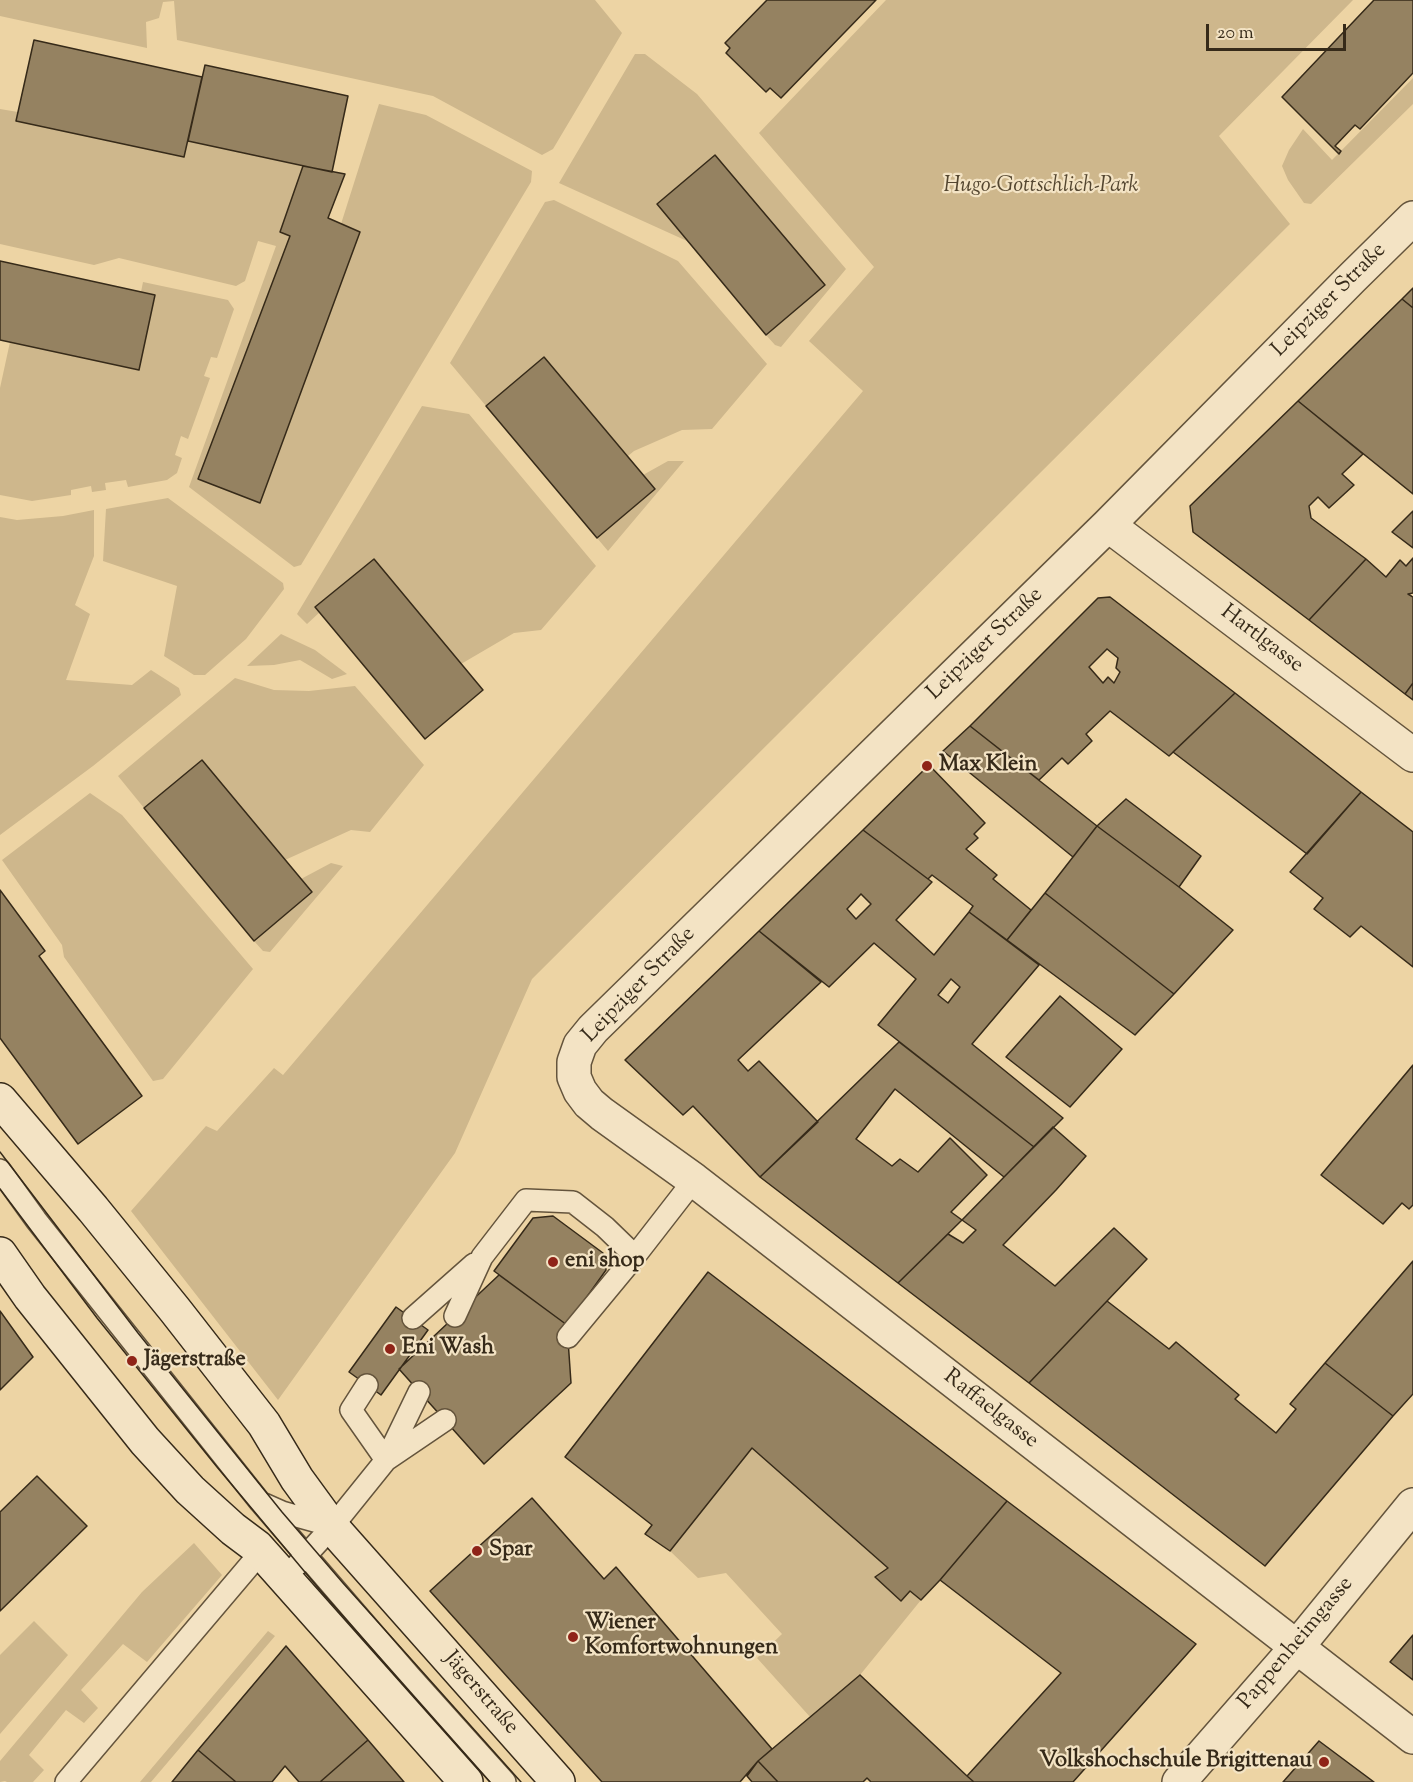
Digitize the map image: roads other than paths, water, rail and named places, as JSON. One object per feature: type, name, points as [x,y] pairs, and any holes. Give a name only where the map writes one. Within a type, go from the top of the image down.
[{"type":"street","name":"Leipziger Straße","points":[[574,1077],[574,1062],[580,1046],[592,1029],[1108,525],[1413,218]]},
{"type":"street","name":"Hartlgasse","points":[[1108,525],[1413,755]]},
{"type":"street","name":"Raffaelgasse","points":[[574,1077],[580,1091],[595,1108],[694,1180],[1413,1737]]},
{"type":"street","name":"Jägerstraße","points":[[0,1100],[74,1186],[257,1415],[273,1437],[297,1479],[332,1527],[558,1782]]},
{"type":"street","points":[[0,1254],[30,1297],[146,1441],[190,1490],[261,1552],[466,1782]]},
{"type":"street","name":"Pappenheimgasse","points":[[1179,1782],[1296,1648],[1413,1505]]},
{"type":"lane","name":"Jägerstraße","points":[[0,1170],[36,1220],[260,1502],[505,1782]]},
{"type":"lane","points":[[568,1337],[694,1180]]},
{"type":"lane","points":[[413,1318],[482,1257],[526,1200],[573,1202],[605,1227],[635,1256]]},
{"type":"lane","points":[[455,1316],[482,1257]]},
{"type":"lane","points":[[367,1385],[351,1410],[386,1460]]},
{"type":"lane","points":[[285,1578],[332,1527],[386,1460],[419,1392]]},
{"type":"lane","points":[[386,1460],[445,1420]]},
{"type":"lane","points":[[260,1502],[282,1512],[332,1527]]},
{"type":"lane","points":[[66,1782],[261,1552]]},
{"type":"tram line","points":[[0,1152],[138,1333],[282,1512],[521,1782]]},
{"type":"tram line","points":[[0,1189],[97,1318],[217,1467],[320,1590],[490,1782]]},
{"type":"place","name":"Max Klein","points":[[927,766]]},
{"type":"place","name":"eni shop","points":[[553,1262]]},
{"type":"place","name":"Eni Wash","points":[[390,1349]]},
{"type":"place","name":"Jägerstraße","points":[[132,1361]]},
{"type":"place","name":"Spar","points":[[477,1551]]},
{"type":"place","name":"Wiener Komfortwohnungen","points":[[573,1637]]},
{"type":"place","name":"Volkshochschule Brigittenau","points":[[1324,1762]]},
{"type":"park label","name":"Hugo-Gottschlich-Park","points":[[1041,187]]}]
